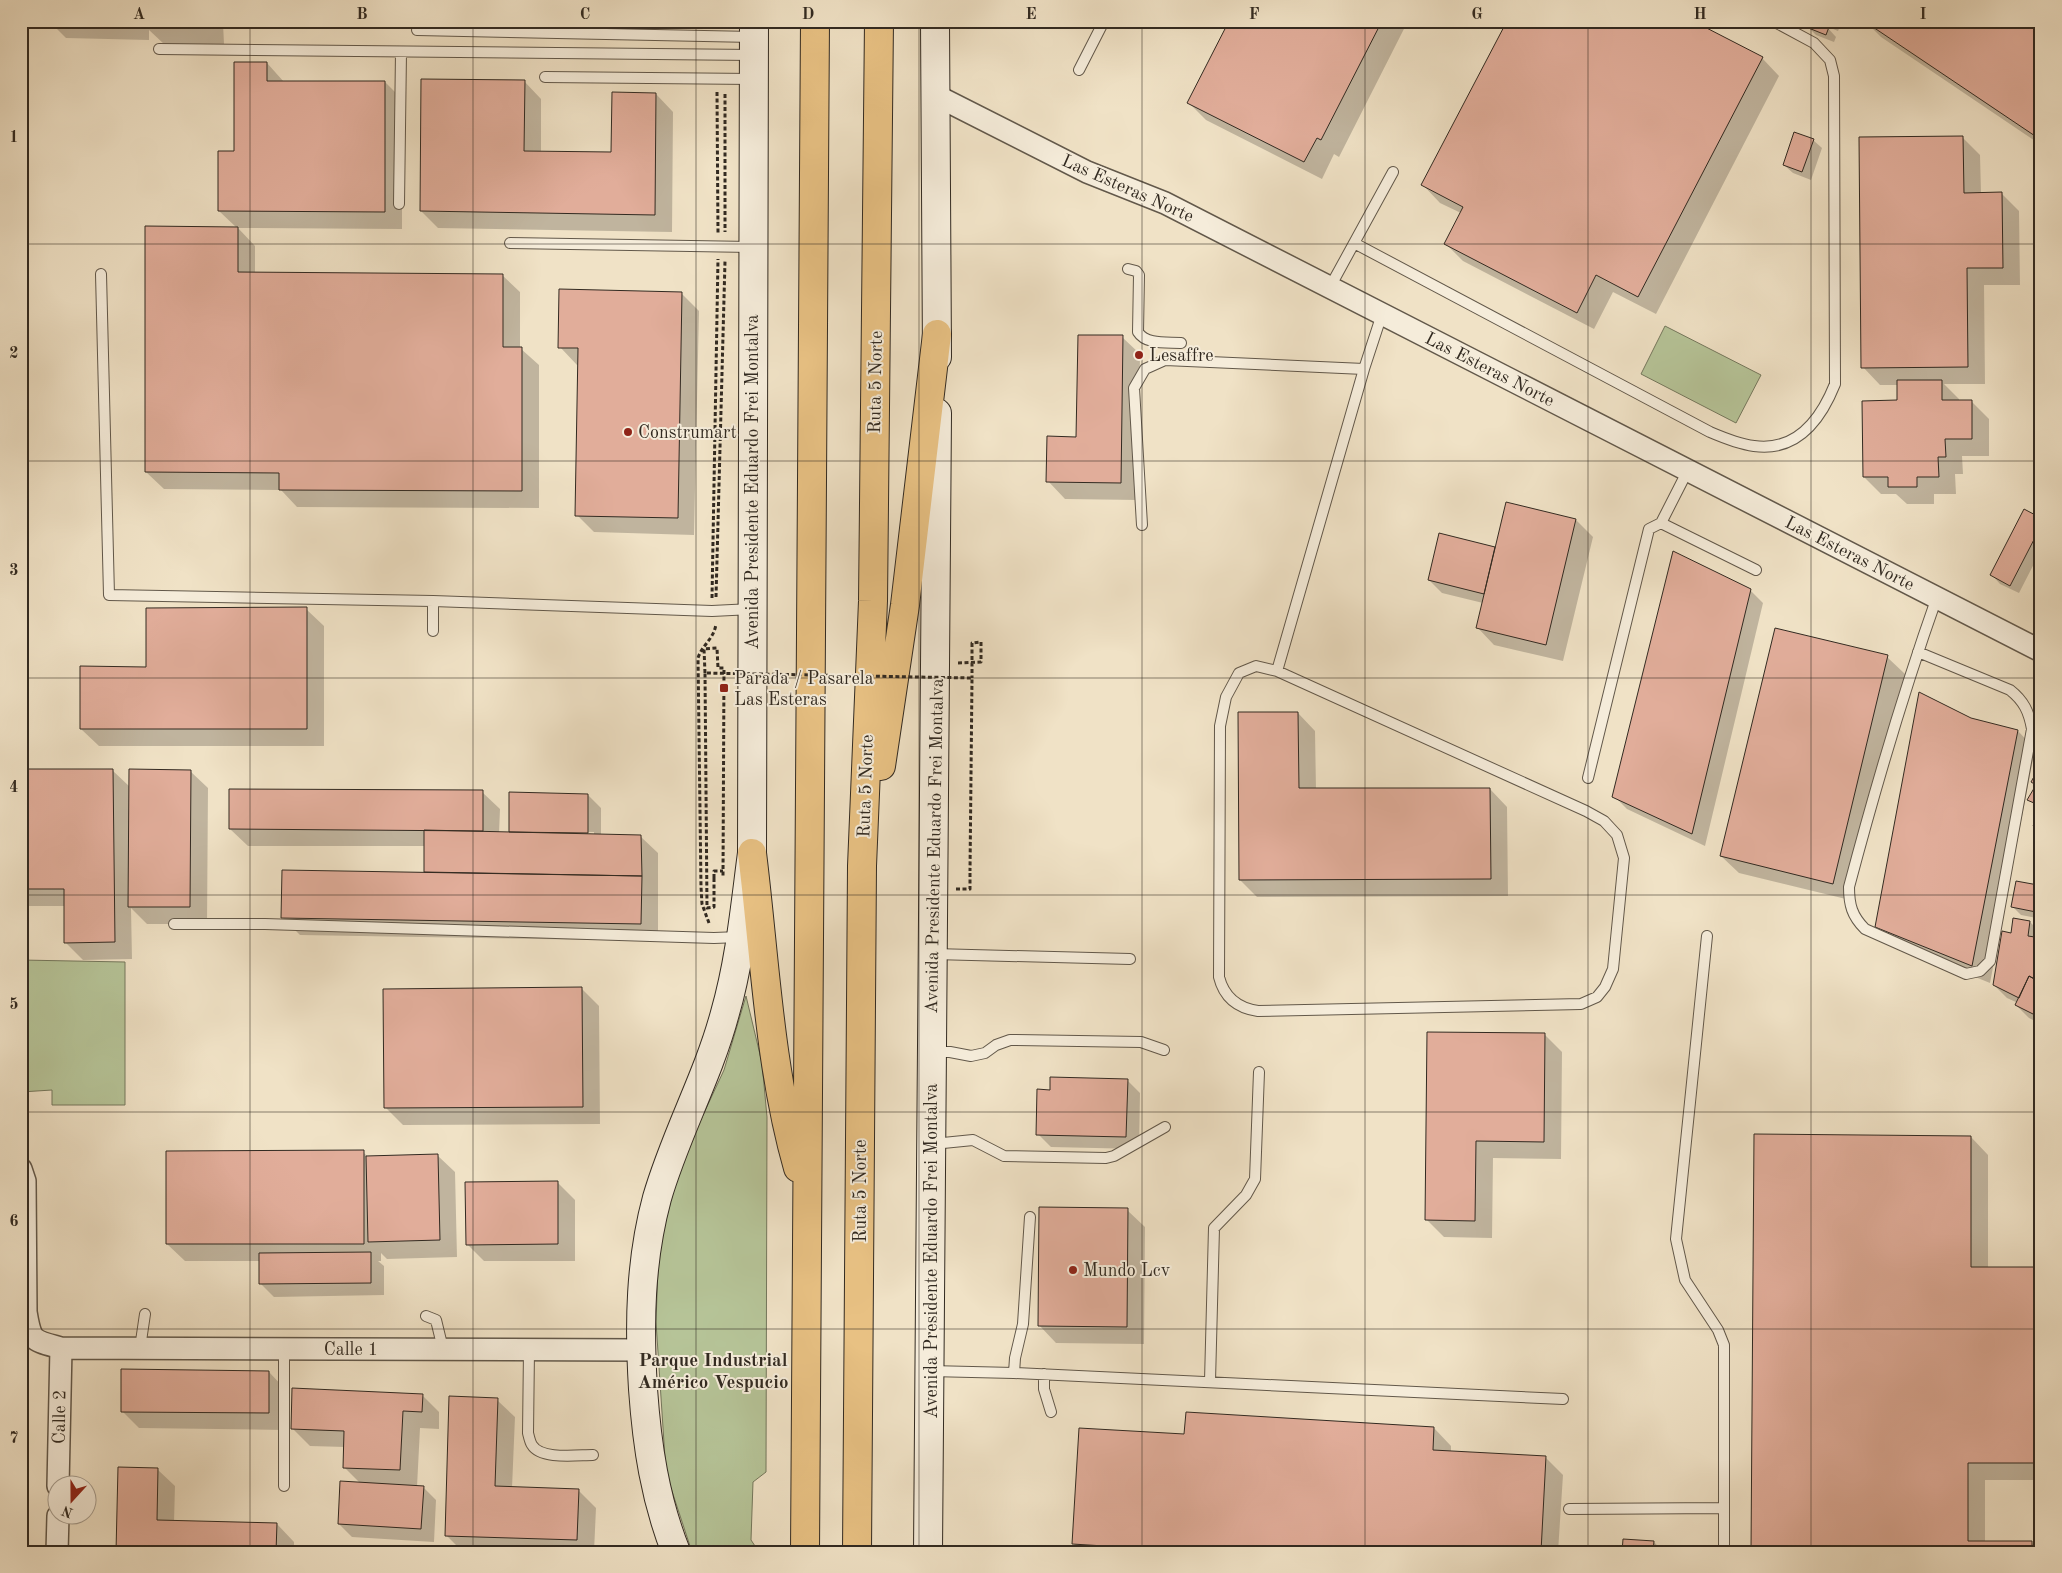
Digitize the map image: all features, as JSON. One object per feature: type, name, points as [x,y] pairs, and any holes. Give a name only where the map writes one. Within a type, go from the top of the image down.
[{"type":"highway","points":[[805,1552],[815,21]]},
{"type":"highway","name":"Ruta 5 Norte","points":[[857,1552],[862,866],[873,601],[879,21]]},
{"type":"highway","points":[[862,866],[884,753],[905,605],[937,334]]},
{"type":"highway","points":[[752,853],[773,1044],[784,1113],[807,1198]]},
{"type":"highway","points":[[858,1490],[872,1552]]},
{"type":"main road","name":"Avenida Presidente Eduardo Frei Montalva","points":[[928,1552],[937,334],[935,21]]},
{"type":"main road","name":"Avenida Presidente Eduardo Frei Montalva","points":[[676,1552],[658,1500],[650,1457],[641,1350],[642,1278],[652,1219],[667,1170],[718,1040],[731,992],[727,938],[752,853],[754,48]]},
{"type":"street","name":"Las Esteras Norte","points":[[935,95],[1087,172],[1165,203],[2041,651]]},
{"type":"street","points":[[21,1169],[25,1181],[26,1312],[29,1330],[27,1339]]},
{"type":"street","name":"Calle 1","points":[[27,1339],[61,1348],[641,1350]]},
{"type":"street","name":"Calle 2","points":[[58,1476],[61,1348]]},
{"type":"street","points":[[57,1552],[58,1526]]},
{"type":"lane","points":[[1079,70],[1104,21]]},
{"type":"lane","points":[[1354,243],[1710,432],[1754,446],[1775,446],[1795,438],[1812,426],[1828,402],[1835,384],[1834,76],[1830,60],[1814,43],[1773,21]]},
{"type":"lane","points":[[417,30],[754,48]]},
{"type":"lane","points":[[159,49],[401,52],[754,48]]},
{"type":"lane","points":[[545,77],[721,79],[754,48]]},
{"type":"lane","points":[[400,204],[401,52]]},
{"type":"lane","points":[[1330,287],[1393,172]]},
{"type":"lane","points":[[510,243],[753,247]]},
{"type":"lane","points":[[1128,269],[1136,271],[1139,275],[1138,332],[1141,337],[1152,341],[1181,343]]},
{"type":"lane","points":[[101,274],[110,595],[433,601],[714,611],[752,609]]},
{"type":"lane","points":[[1277,670],[1364,369],[1382,314]]},
{"type":"lane","points":[[1142,525],[1134,388],[1145,369],[1165,360],[1364,369]]},
{"type":"lane","points":[[1588,778],[1649,529],[1661,523],[1688,470]]},
{"type":"lane","points":[[1661,523],[1756,570]]},
{"type":"lane","points":[[1918,652],[2010,690],[2020,698],[2029,712],[2032,729],[1990,960],[1980,971],[1966,974],[1865,929],[1855,919],[1849,901],[1848,887],[1877,780],[1918,652],[1937,597]]},
{"type":"lane","points":[[433,601],[433,631]]},
{"type":"lane","points":[[1256,666],[1277,670],[1586,811],[1604,821],[1617,835],[1624,858],[1613,969],[1605,987],[1597,997],[1581,1004],[1258,1011],[1248,1010],[1231,1000],[1225,993],[1219,976],[1220,726],[1226,697],[1239,674],[1256,666]]},
{"type":"lane","points":[[174,924],[275,924],[727,938]]},
{"type":"lane","points":[[1707,936],[1676,1239],[1685,1280],[1718,1330],[1724,1345],[1724,1552]]},
{"type":"lane","points":[[933,954],[1130,959]]},
{"type":"lane","points":[[932,1052],[950,1052],[971,1056],[986,1053],[996,1045],[1010,1040],[1141,1042],[1164,1050]]},
{"type":"lane","points":[[1210,1381],[1214,1228],[1246,1195],[1255,1179],[1260,1072]]},
{"type":"lane","points":[[932,1144],[973,1140],[1004,1156],[1106,1158],[1114,1156],[1165,1127]]},
{"type":"lane","points":[[1014,1373],[1015,1358],[1023,1324],[1030,1217]]},
{"type":"lane","points":[[140,1348],[145,1314]]},
{"type":"lane","points":[[426,1316],[436,1320],[443,1349]]},
{"type":"lane","points":[[284,1348],[284,1486]]},
{"type":"lane","points":[[529,1350],[528,1434],[532,1445],[538,1452],[552,1455],[593,1455]]},
{"type":"lane","points":[[930,1371],[1210,1381],[1563,1399]]},
{"type":"lane","points":[[1044,1374],[1044,1389],[1051,1412]]},
{"type":"lane","points":[[1569,1509],[1724,1508]]},
{"type":"path","points":[[721,79],[722,246],[715,631],[698,658],[702,904],[727,938]]},
{"type":"path","points":[[714,611],[722,246],[721,79]]},
{"type":"path","points":[[948,889],[970,889],[972,678],[972,669],[972,660],[972,642],[981,642],[981,662],[971,663],[952,663]]},
{"type":"path","points":[[723,872],[714,872],[714,907],[707,908],[704,649],[717,648],[718,668],[724,668],[723,880]]},
{"type":"path","points":[[705,673],[972,678]]},
{"type":"green space","points":[[1665,326],[1761,375],[1736,423],[1641,374]]},
{"type":"green space","points":[[21,960],[125,962],[125,1105],[52,1105],[52,1090],[21,1092]]},
{"type":"green space","points":[[746,996],[762,1063],[767,1117],[766,1472],[753,1482],[751,1540],[759,1552],[692,1552],[666,1473],[656,1322],[659,1240],[684,1156],[724,1070]]},
{"type":"building","points":[[48,21],[132,21],[132,23]]},
{"type":"building","points":[[145,21],[207,21],[207,27],[145,28]]},
{"type":"building","points":[[1229,21],[1382,21],[1321,140],[1317,138],[1304,162],[1187,103]]},
{"type":"building","points":[[1507,21],[1693,21],[1763,57],[1638,297],[1596,275],[1577,313],[1444,244],[1463,207],[1421,185]]},
{"type":"building","points":[[1809,21],[1820,21],[1819,24],[1829,27],[1826,35],[1806,27]]},
{"type":"building","points":[[1864,21],[2041,21],[2041,140]]},
{"type":"building","points":[[234,62],[267,62],[267,81],[385,81],[385,212],[218,211],[218,151],[234,151]]},
{"type":"building","points":[[421,79],[525,80],[524,151],[611,152],[612,92],[656,93],[655,215],[420,211]]},
{"type":"building","points":[[1794,132],[1814,139],[1802,172],[1783,165]]},
{"type":"building","points":[[1963,136],[1964,193],[2002,192],[2003,268],[1967,268],[1968,367],[1861,368],[1859,137]]},
{"type":"building","points":[[145,226],[238,227],[238,272],[503,274],[503,347],[522,347],[522,491],[279,490],[279,473],[145,472]]},
{"type":"building","name":"Construmart","points":[[559,289],[682,292],[678,518],[575,516],[578,348],[558,348]]},
{"type":"building","points":[[1078,335],[1123,335],[1121,483],[1046,482],[1047,436],[1076,437]]},
{"type":"building","points":[[1897,380],[1942,380],[1942,400],[1972,400],[1972,439],[1945,439],[1946,457],[1938,457],[1939,477],[1917,477],[1917,487],[1888,487],[1888,477],[1863,477],[1862,401],[1897,400]]},
{"type":"building","points":[[1506,502],[1576,519],[1546,645],[1476,628]]},
{"type":"building","points":[[2024,509],[2041,518],[2041,526],[2010,586],[1990,575]]},
{"type":"building","points":[[1439,533],[1495,547],[1484,594],[1428,580]]},
{"type":"building","points":[[1673,551],[1751,589],[1692,834],[1612,797]]},
{"type":"building","points":[[307,607],[307,729],[80,729],[80,666],[146,667],[146,608]]},
{"type":"building","points":[[1775,628],[1888,655],[1833,884],[1720,856]]},
{"type":"building","points":[[1919,692],[1971,718],[2018,730],[1972,966],[1875,927]]},
{"type":"building","points":[[1238,712],[1298,712],[1299,788],[1490,788],[1491,879],[1239,880]]},
{"type":"building","points":[[2041,764],[2041,806],[2027,800],[2036,785],[2031,782]]},
{"type":"building","points":[[21,769],[113,769],[115,942],[64,943],[64,889],[21,889]]},
{"type":"building","points":[[129,769],[191,770],[190,907],[128,907]]},
{"type":"building","points":[[229,789],[483,790],[483,831],[229,829]]},
{"type":"building","points":[[509,792],[588,794],[588,833],[509,832]]},
{"type":"building","points":[[2041,812],[2041,830],[2033,826]]},
{"type":"building","points":[[424,830],[641,835],[642,876],[424,872]]},
{"type":"building","points":[[282,870],[642,876],[641,924],[281,918]]},
{"type":"building","points":[[2016,881],[2038,885],[2036,894],[2041,895],[2041,913],[2011,907]]},
{"type":"building","points":[[2013,918],[2030,921],[2028,936],[2041,938],[2041,951],[2034,979],[2029,976],[2019,998],[1993,985],[2002,931],[2011,933]]},
{"type":"building","points":[[2029,976],[2041,982],[2041,1018],[2015,1005]]},
{"type":"building","points":[[582,987],[583,1107],[384,1108],[383,989]]},
{"type":"building","points":[[1427,1032],[1545,1033],[1544,1142],[1476,1141],[1475,1221],[1425,1220]]},
{"type":"building","points":[[1050,1077],[1128,1079],[1126,1137],[1036,1135],[1037,1089],[1050,1090]]},
{"type":"building","points":[[1754,1134],[1971,1136],[1971,1267],[2041,1267],[2041,1463],[1968,1463],[1968,1541],[2032,1541],[2032,1552],[1751,1552]]},
{"type":"building","points":[[364,1150],[364,1244],[166,1244],[166,1151]]},
{"type":"building","points":[[438,1154],[440,1240],[368,1242],[366,1156]]},
{"type":"building","points":[[558,1181],[558,1244],[466,1245],[465,1182]]},
{"type":"building","points":[[1039,1207],[1128,1208],[1127,1327],[1038,1326]]},
{"type":"building","points":[[371,1252],[371,1283],[259,1284],[259,1253]]},
{"type":"building","points":[[121,1369],[269,1371],[269,1413],[121,1412]]},
{"type":"building","points":[[292,1388],[423,1394],[422,1412],[403,1411],[400,1470],[343,1468],[344,1431],[291,1429]]},
{"type":"building","points":[[449,1396],[498,1398],[495,1486],[579,1489],[577,1540],[445,1536]]},
{"type":"building","points":[[1186,1412],[1434,1427],[1433,1450],[1546,1456],[1541,1552],[1203,1552],[1072,1544],[1079,1428],[1184,1434]]},
{"type":"building","points":[[118,1467],[158,1468],[157,1520],[277,1523],[276,1552],[116,1552]]},
{"type":"building","points":[[340,1481],[424,1486],[421,1529],[338,1524]]},
{"type":"building","points":[[1623,1539],[1654,1541],[1653,1552],[1622,1552]]},
{"type":"place","name":"Lesaffre","points":[[1139,355]]},
{"type":"place","name":"Construmart","points":[[628,432]]},
{"type":"place","name":"Parada / Pasarela Las Esteras","points":[[724,688]]},
{"type":"place","name":"Mundo Lcv","points":[[1073,1270]]},
{"type":"district","name":"Parque Industrial Américo Vespucio","points":[[713,1370]]}]
